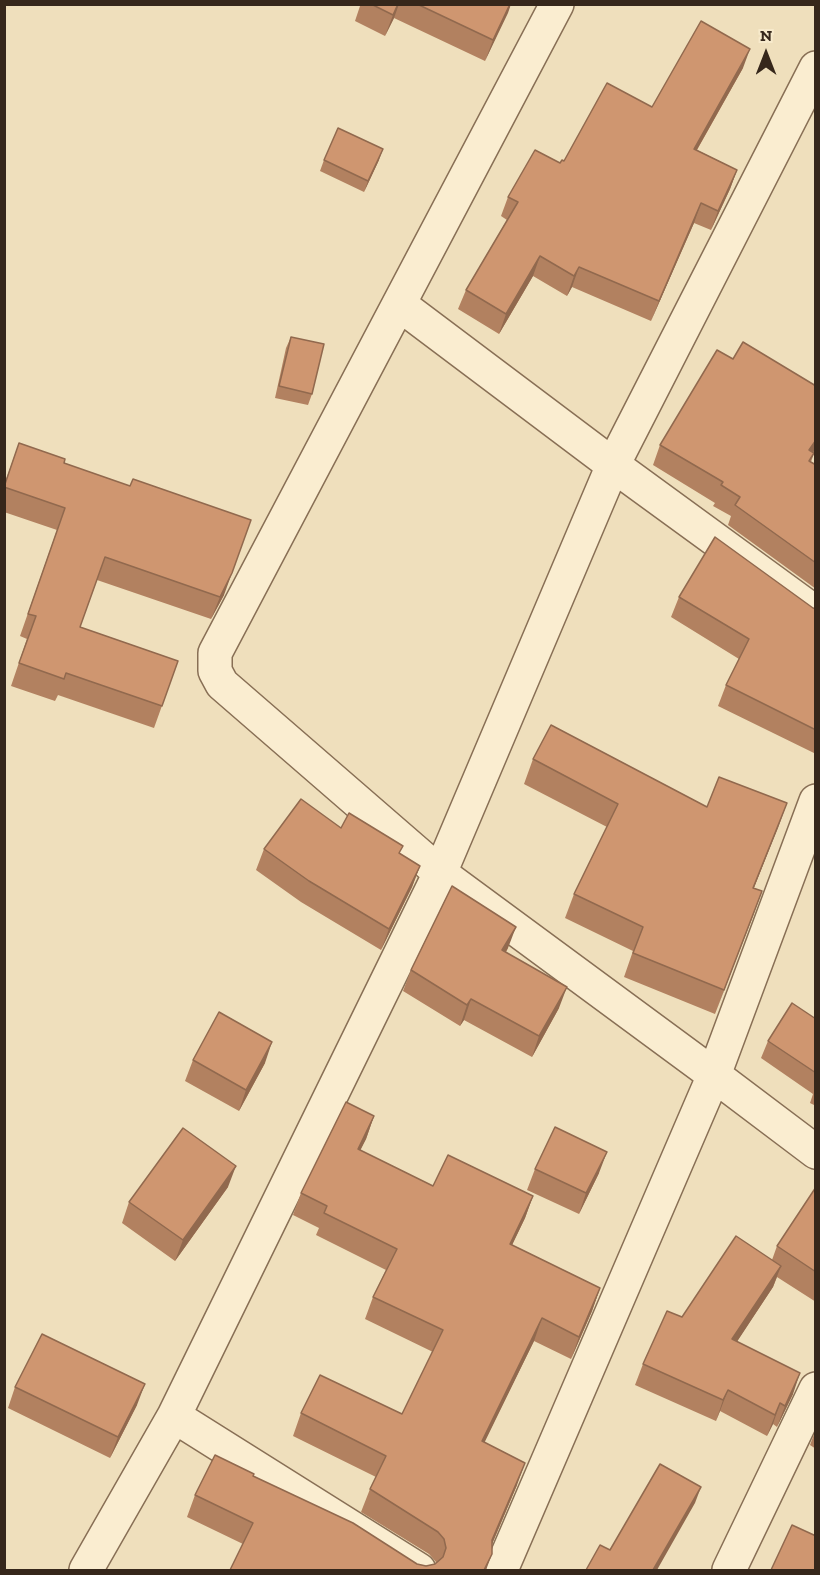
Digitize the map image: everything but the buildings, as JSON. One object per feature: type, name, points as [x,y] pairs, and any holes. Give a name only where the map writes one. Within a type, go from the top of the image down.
[{"type":"street","points":[[557,4],[215,653],[215,671],[222,684],[440,873],[816,1152]]},
{"type":"street","points":[[86,1570],[174,1416],[440,873],[613,465],[816,68]]},
{"type":"street","points":[[399,304],[613,465],[816,613]]},
{"type":"street","points":[[501,1570],[714,1075],[816,801]]},
{"type":"street","points":[[729,1570],[816,1389]]},
{"type":"street","points":[[174,1416],[419,1570]]}]
